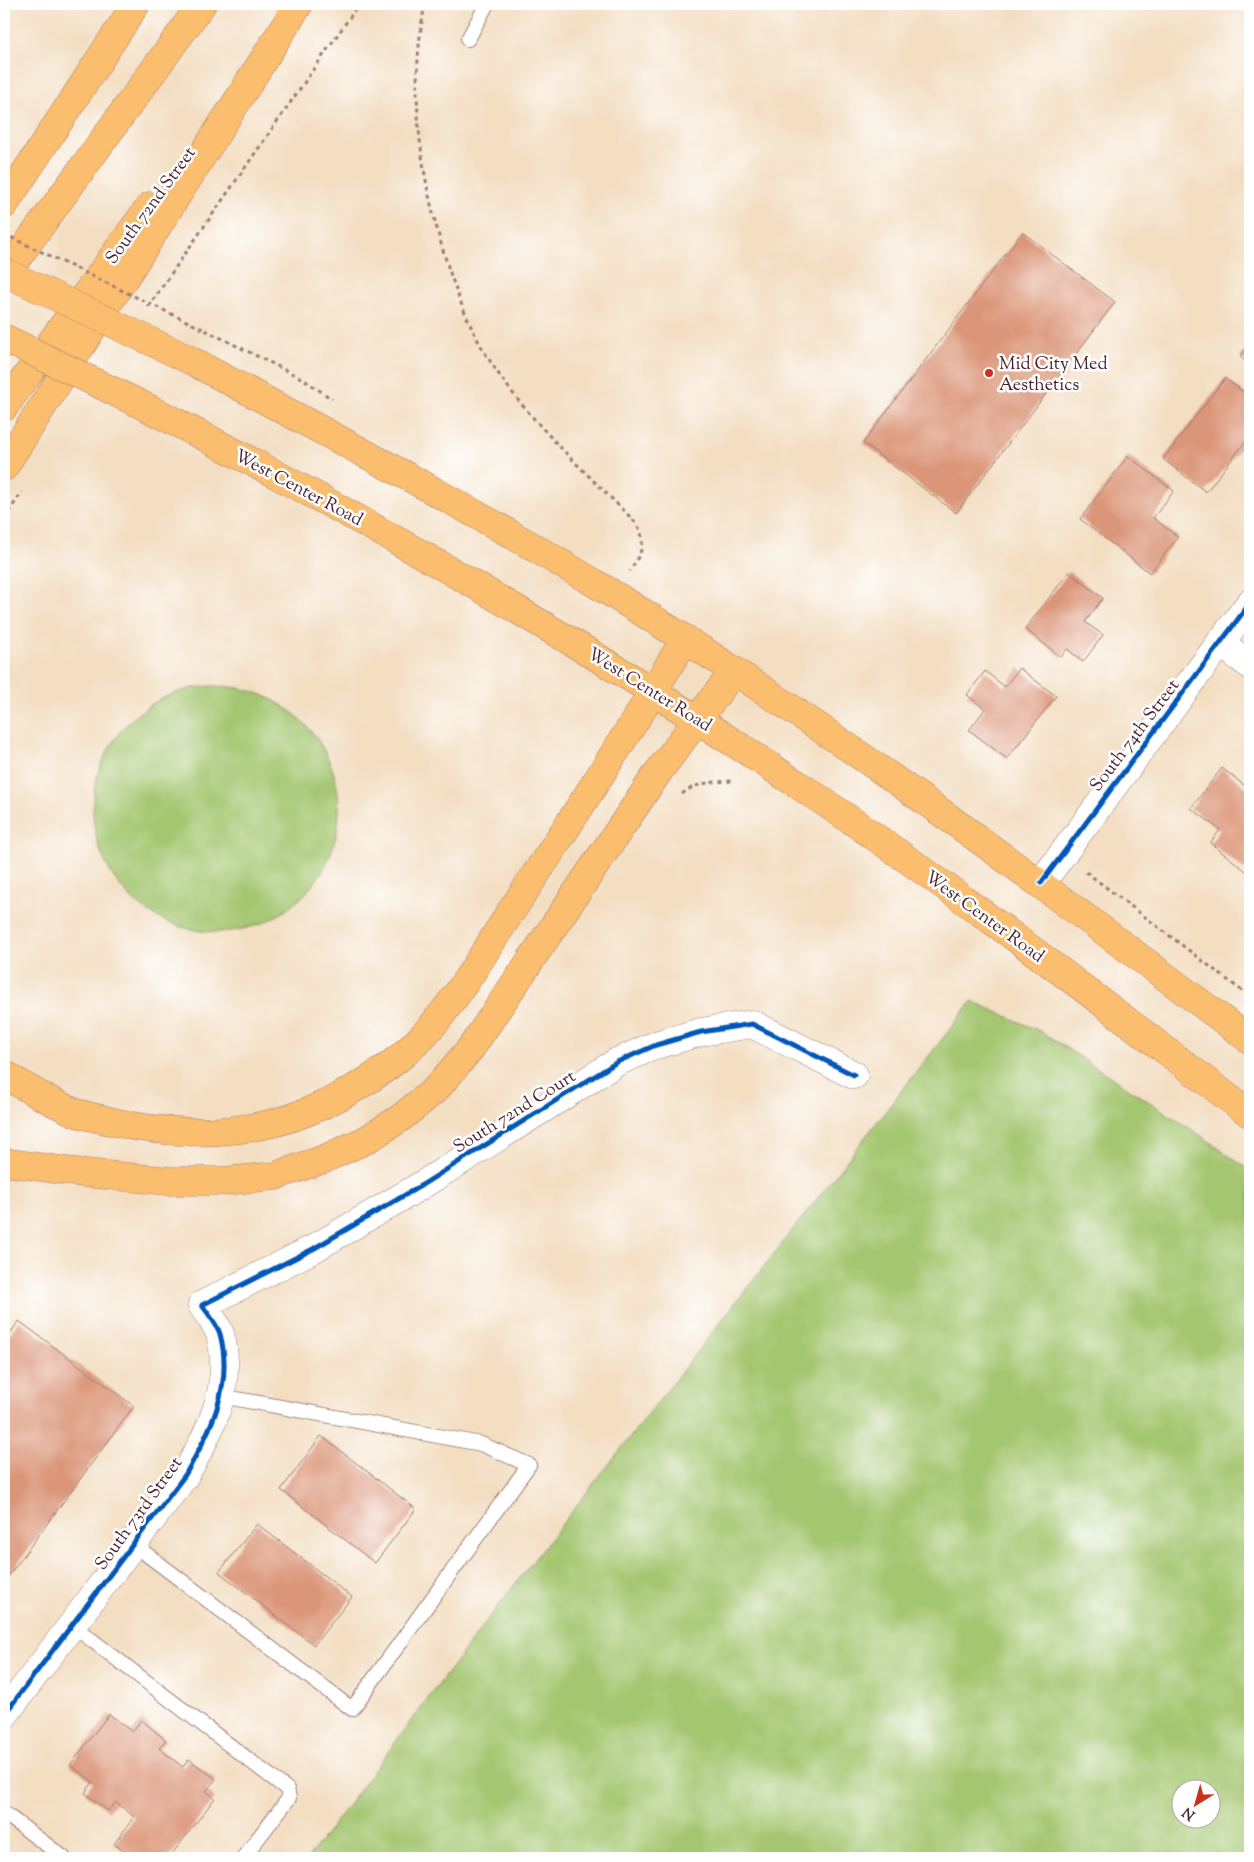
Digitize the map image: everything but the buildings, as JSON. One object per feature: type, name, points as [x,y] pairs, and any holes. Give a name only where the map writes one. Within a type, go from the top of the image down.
[{"type":"main road","points":[[4,205],[136,4]]},
{"type":"main road","points":[[202,4],[4,274],[188,359],[458,503],[534,546],[685,639],[877,767],[1040,883],[1250,1040]]},
{"type":"main road","points":[[4,467],[298,4]]},
{"type":"main road","name":"South 72nd Street","points":[[4,407],[298,4]]},
{"type":"main road","name":"West Center Road","points":[[4,338],[235,452],[415,549],[549,627],[698,719],[897,852],[1250,1114]]},
{"type":"main road","points":[[4,1074],[30,1090],[76,1112],[134,1127],[179,1131],[230,1130],[274,1123],[322,1105],[370,1080],[414,1045],[446,1010],[586,798],[654,692],[685,639]]},
{"type":"main road","points":[[4,1162],[75,1172],[169,1181],[225,1181],[275,1176],[324,1159],[357,1144],[402,1117],[436,1088],[471,1048],[659,771],[734,671]]},
{"type":"street","name":"South 74th Street","points":[[1040,883],[1250,603]]},
{"type":"street","points":[[1220,643],[1250,665]]},
{"type":"street","name":"South 72nd Court","points":[[202,1305],[313,1249],[422,1185],[617,1062],[656,1045],[701,1032],[752,1024],[854,1075]]},
{"type":"street","name":"South 73rd Street","points":[[4,1715],[185,1475],[204,1441],[221,1396],[224,1364],[220,1333],[202,1305]]},
{"type":"lane","points":[[468,39],[487,4]]},
{"type":"lane","points":[[133,1544],[352,1709],[529,1465],[481,1444],[221,1396]]},
{"type":"lane","points":[[72,1625],[287,1789],[289,1798],[243,1858]]},
{"type":"lane","points":[[4,1812],[64,1858]]},
{"type":"path","points":[[144,313],[360,4]]},
{"type":"path","points":[[425,4],[420,29],[417,73],[421,156],[431,208],[454,284],[466,316],[489,360],[518,399],[551,438],[639,528],[642,533],[642,544],[639,556],[630,571]]},
{"type":"path","points":[[4,234],[205,330]]},
{"type":"path","points":[[4,519],[26,486]]},
{"type":"green space","points":[[228,686],[252,691],[274,700],[285,706],[303,722],[319,740],[330,762],[337,785],[339,809],[337,833],[330,856],[319,878],[303,896],[285,912],[252,927],[228,932],[204,932],[180,927],[147,912],[113,878],[102,856],[95,833],[93,797],[98,773],[113,740],[147,706],[169,695],[192,688]]},
{"type":"green space","points":[[972,1001],[1040,1031],[1200,1135],[1250,1171],[1250,1858],[308,1858],[501,1602]]},
{"type":"cycle path","points":[[1041,883],[1250,603]]},
{"type":"cycle path","points":[[4,1715],[185,1475],[203,1442],[211,1425],[222,1390],[224,1353],[219,1330],[202,1305],[313,1249],[422,1185],[617,1062],[656,1045],[701,1032],[752,1024],[854,1075]]},
{"type":"place","name":"Mid City Med Aesthetics","points":[[989,373]]}]
